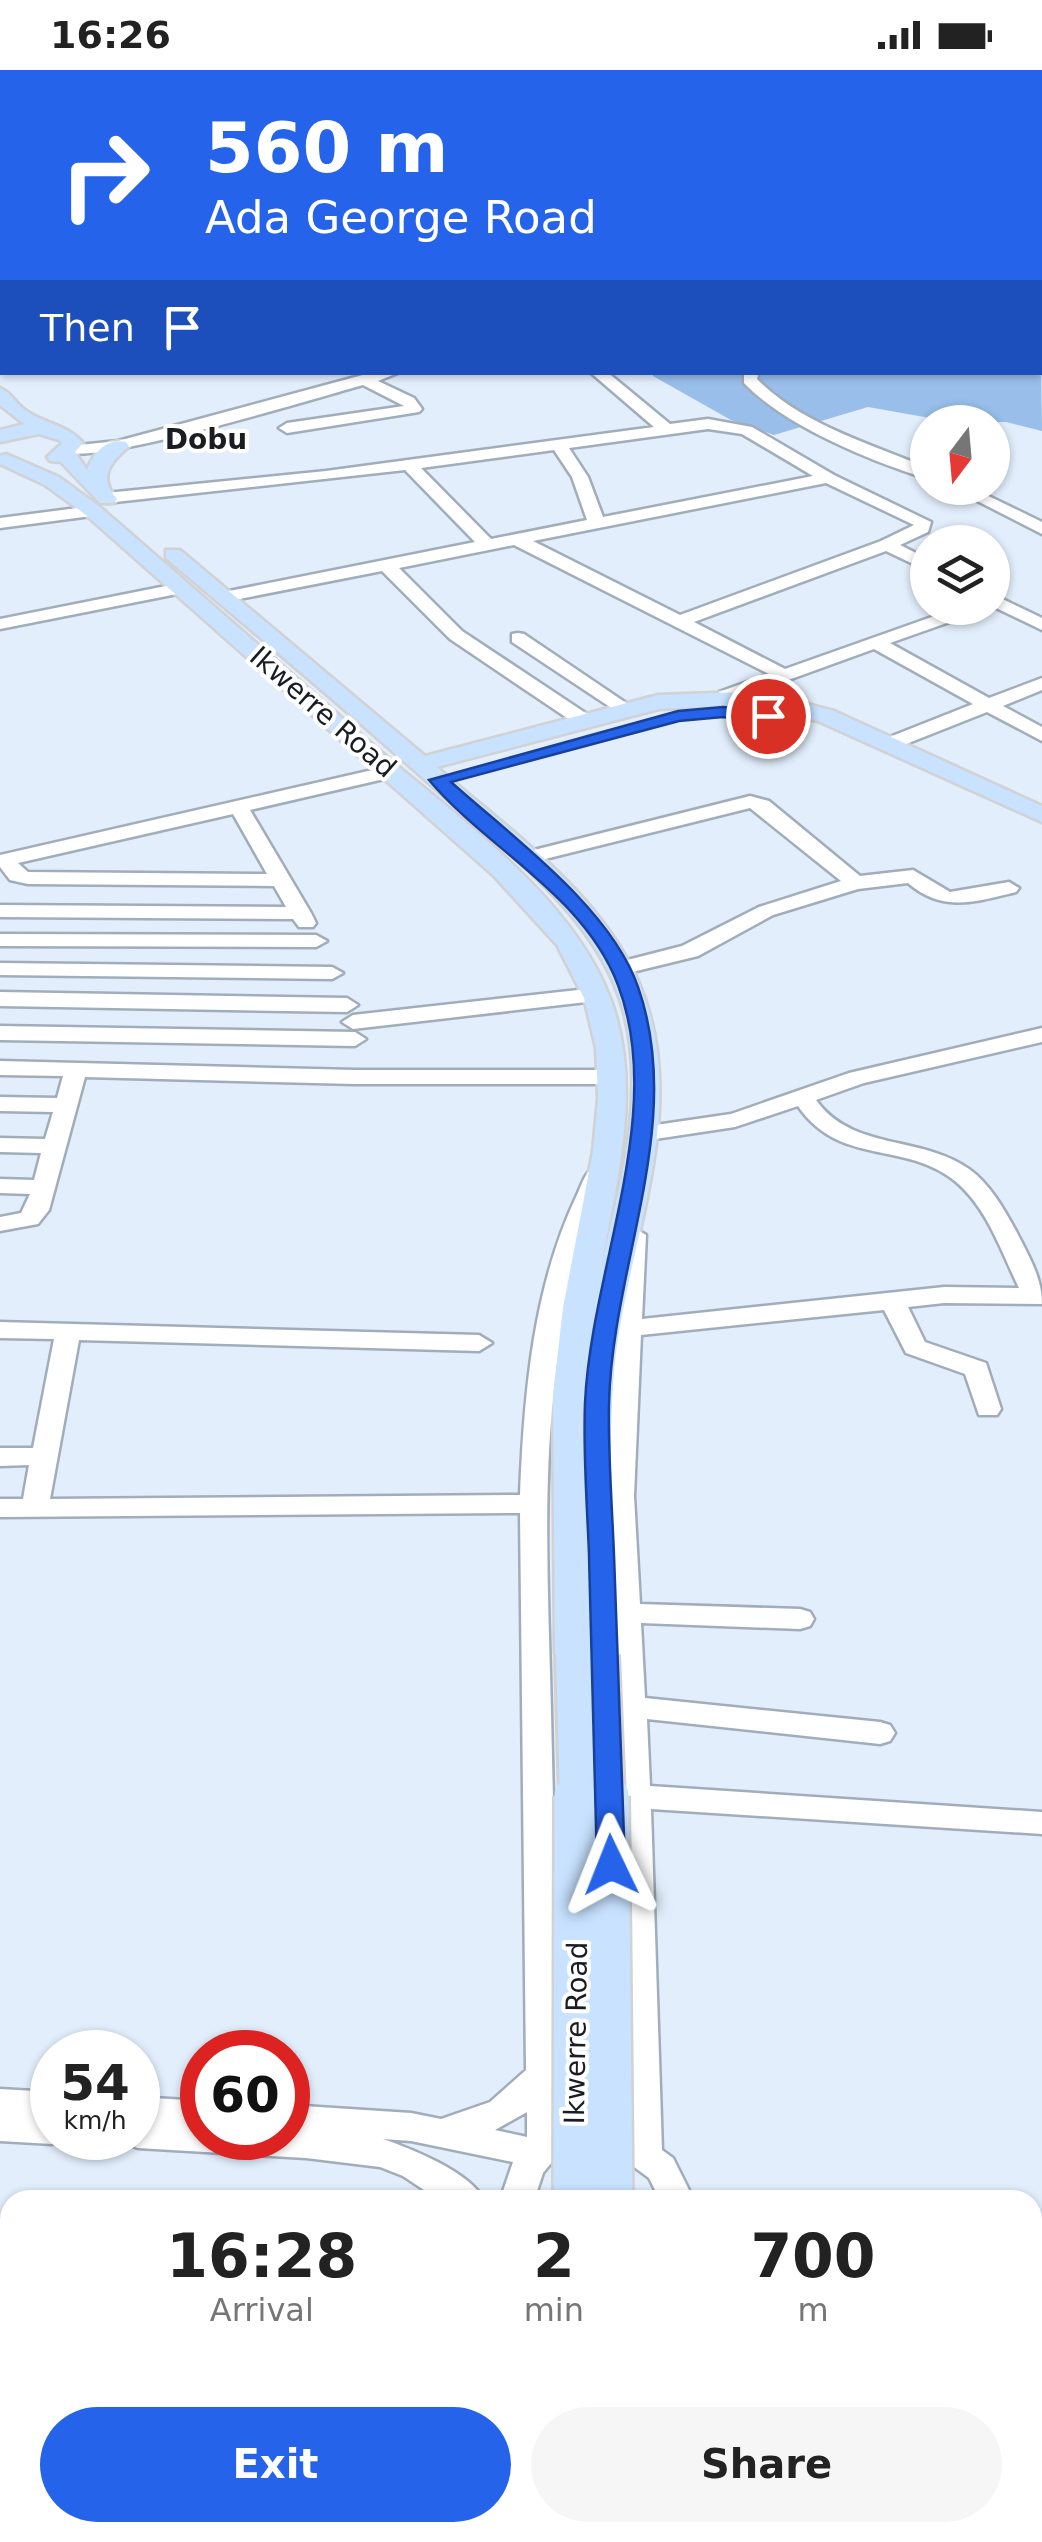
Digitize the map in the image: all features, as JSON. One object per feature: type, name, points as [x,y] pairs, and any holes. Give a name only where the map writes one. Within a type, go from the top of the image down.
[{"type":"main road","name":"Ikwerre Road","points":[[0,394],[34,424],[64,443],[74,468],[99,501],[181,588],[544,912],[574,952],[596,995],[609,1044],[612,1078],[604,1164],[568,1384],[587,1654],[611,1865],[612,2190]]},
{"type":"main road","name":"Ikwerre Road","points":[[5,443],[52,480],[99,501],[224,598],[430,772],[579,912],[620,968],[638,1012],[646,1080],[642,1134],[608,1302],[598,1379],[577,1930],[574,2190]]},
{"type":"main road","points":[[5,443],[64,443]]},
{"type":"main road","points":[[5,443],[45,460],[64,443]]},
{"type":"main road","points":[[99,501],[96,467],[104,455],[119,446]]},
{"type":"main road","points":[[430,772],[583,720],[676,700],[726,696],[794,704],[1042,815]]},
{"type":"main road","points":[[430,772],[678,716],[750,714],[832,737],[1042,836]]},
{"type":"street","points":[[601,375],[664,428]]},
{"type":"street","points":[[751,375],[749,380],[756,389],[781,406],[910,466]]},
{"type":"street","points":[[64,443],[119,446],[367,376]]},
{"type":"street","points":[[64,443],[134,436],[367,376],[409,401],[414,409],[287,428]]},
{"type":"street","points":[[0,523],[99,501],[708,424],[746,430],[828,478],[922,522],[922,528],[886,546],[681,621]]},
{"type":"street","points":[[558,443],[580,478],[597,524]]},
{"type":"street","points":[[408,464],[486,544]]},
{"type":"street","points":[[224,598],[828,478]]},
{"type":"street","points":[[994,505],[1042,529]]},
{"type":"street","points":[[514,539],[784,674]]},
{"type":"street","points":[[886,546],[910,557]]},
{"type":"street","points":[[384,564],[456,635],[583,720]]},
{"type":"street","points":[[0,624],[181,588]]},
{"type":"street","points":[[1010,609],[1042,625]]},
{"type":"street","points":[[726,696],[923,625]]},
{"type":"street","points":[[518,638],[626,709]]},
{"type":"street","points":[[874,642],[1042,735]]},
{"type":"street","points":[[890,744],[1042,684]]},
{"type":"street","points":[[282,880],[28,878],[17,876],[3,860],[390,772]]},
{"type":"street","points":[[525,858],[750,802],[762,805],[856,883]]},
{"type":"street","points":[[239,808],[332,972],[352,1022],[355,1077]]},
{"type":"street","points":[[620,968],[671,958],[766,912],[856,883],[913,876],[938,898],[950,900],[1008,888]]},
{"type":"street","points":[[0,910],[300,913]]},
{"type":"street","points":[[0,940],[316,941]]},
{"type":"street","points":[[0,969],[332,972]]},
{"type":"street","points":[[0,1033],[352,1022],[596,995]]},
{"type":"street","points":[[0,999],[352,1022]]},
{"type":"street","points":[[642,1134],[736,1120],[857,1078],[1039,1039]]},
{"type":"street","points":[[0,1068],[355,1077],[612,1078]]},
{"type":"street","points":[[0,1224],[29,1219],[37,1210],[76,1070]]},
{"type":"street","points":[[628,1328],[944,1295],[1039,1296],[1008,1240],[965,1178],[938,1164],[852,1139],[824,1126],[804,1098]]},
{"type":"street","points":[[0,1104],[67,1104]]},
{"type":"street","points":[[0,1145],[55,1146]]},
{"type":"street","points":[[540,2150],[534,1504],[541,1382],[562,1262],[576,1218],[604,1164]]},
{"type":"street","points":[[0,1186],[44,1186]]},
{"type":"street","points":[[628,1202],[634,1228],[620,1454],[636,1797],[645,2154]]},
{"type":"street","points":[[894,1302],[916,1347],[977,1369],[988,1409]]},
{"type":"street","points":[[0,1330],[479,1343]]},
{"type":"street","points":[[35,1507],[68,1330]]},
{"type":"street","points":[[0,1458],[44,1456]]},
{"type":"street","points":[[0,1508],[534,1504]]},
{"type":"street","points":[[626,1613],[800,1619]]},
{"type":"street","points":[[632,1707],[880,1733]]},
{"type":"street","points":[[636,1797],[774,1802],[871,1814],[1042,1823]]},
{"type":"street","points":[[439,2132],[496,2118],[517,2105],[540,2078]]},
{"type":"street","points":[[0,2103],[30,2105]]},
{"type":"street","points":[[310,2122],[439,2132],[540,2150]]},
{"type":"street","points":[[0,2127],[30,2129]]},
{"type":"street","points":[[160,2135],[382,2153],[415,2166],[452,2190]]},
{"type":"street","points":[[520,2190],[526,2168],[540,2150],[572,2137],[597,2136],[626,2143],[645,2154],[673,2190]]},
{"type":"shaded area","points":[[653,375],[1041,375],[1042,431],[1010,423],[1010,405],[910,405],[910,414],[868,407],[774,435],[731,420]]},
{"type":"district","name":"Dobu","points":[[206,439]]},
{"type":"route","points":[[611,1865],[597,1403],[601,1342],[646,1115],[644,1045],[627,983],[598,935],[558,889],[438,780],[678,716],[723,712],[768,716]]}]
